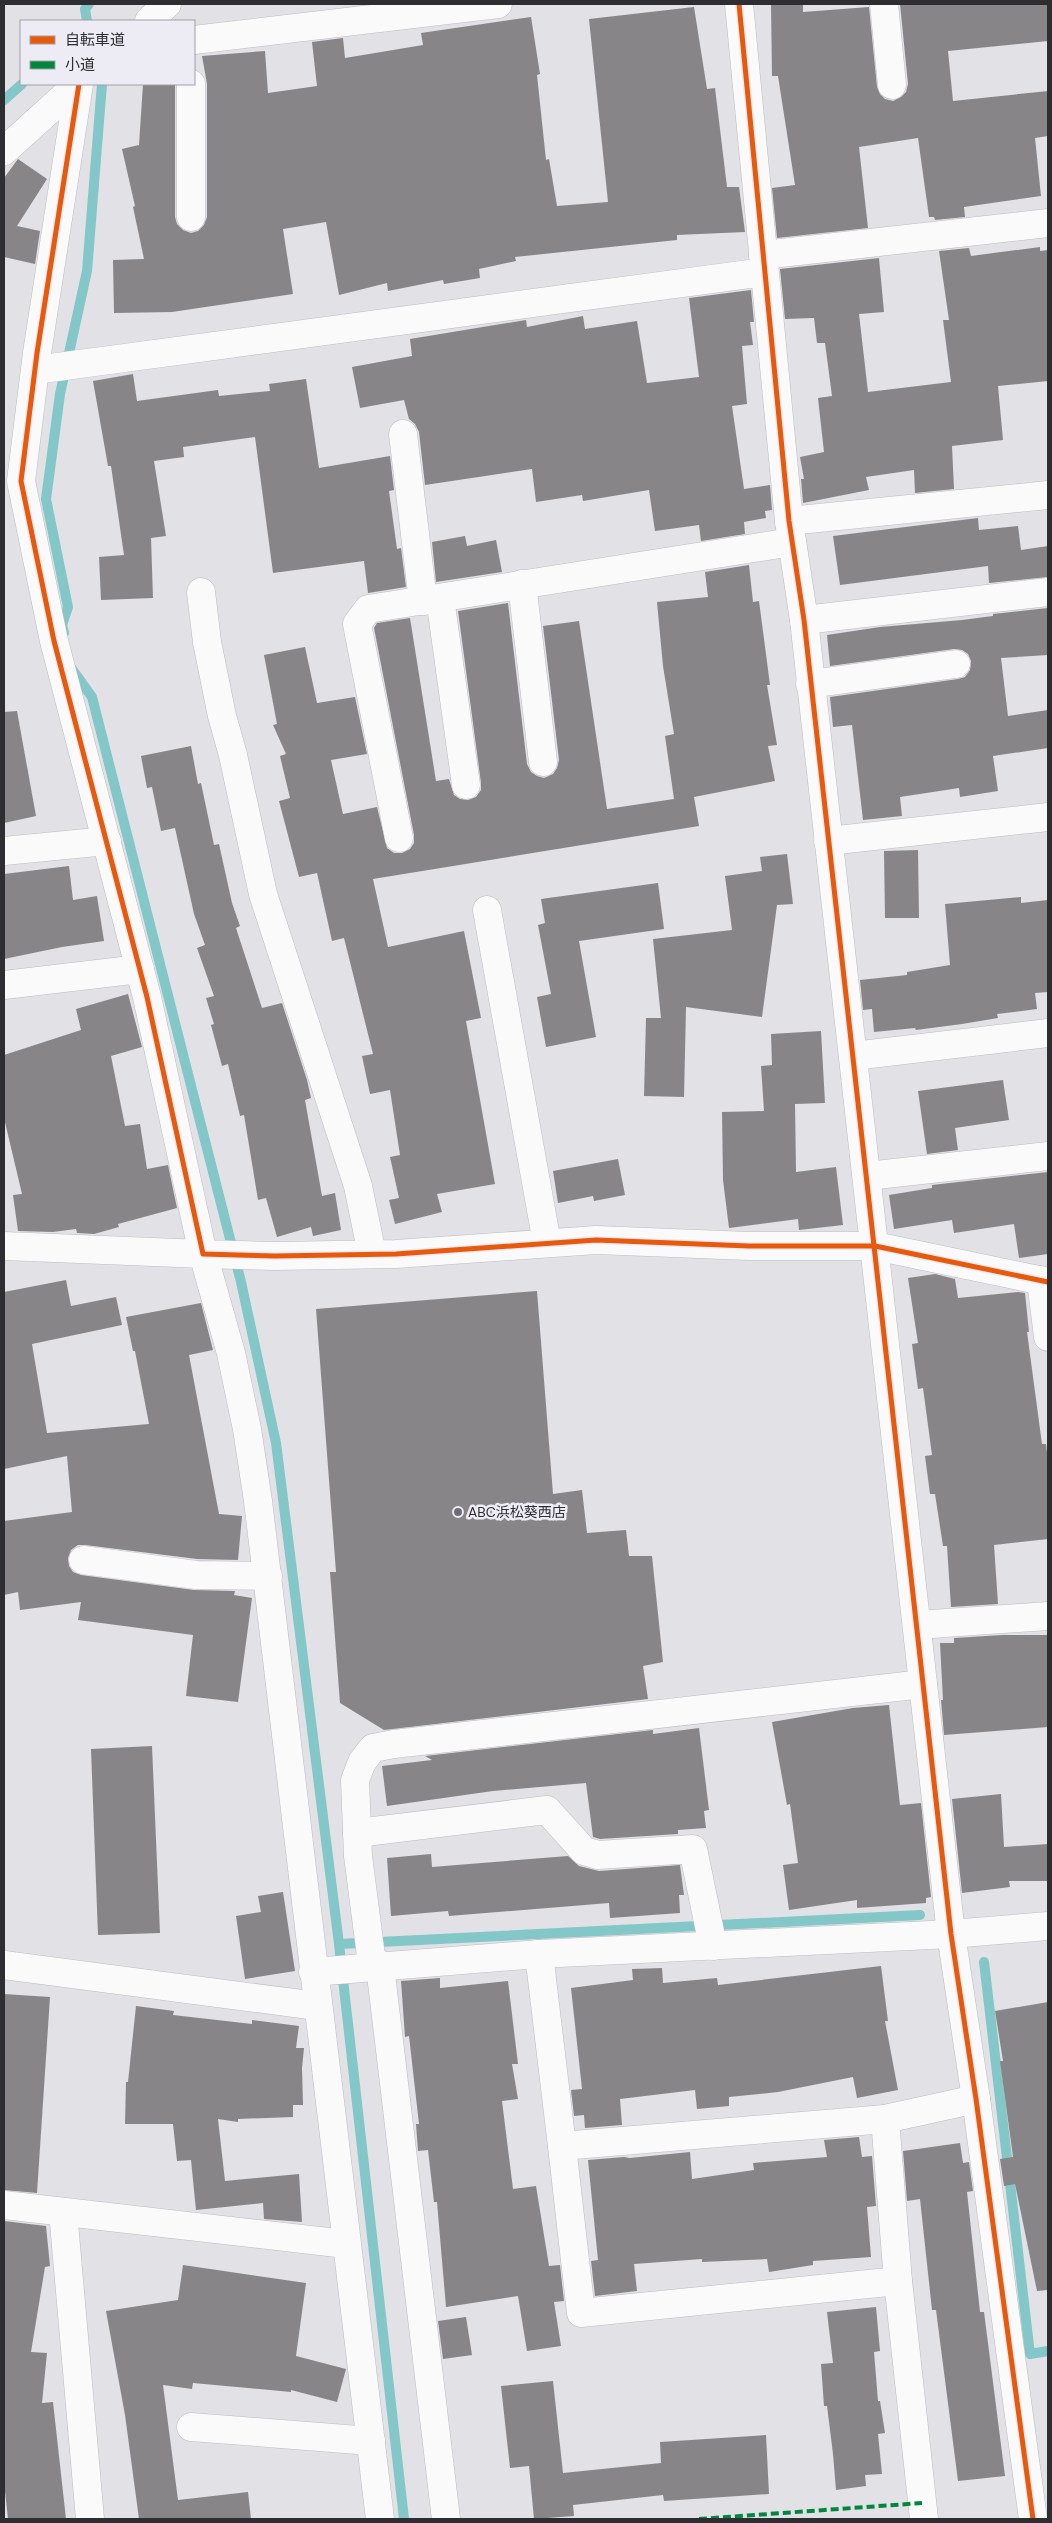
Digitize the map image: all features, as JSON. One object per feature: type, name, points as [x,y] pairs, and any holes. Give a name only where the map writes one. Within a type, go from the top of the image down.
[{"type":"street","points":[[150,20],[167,4]]},
{"type":"street","points":[[195,40],[498,4]]},
{"type":"street","points":[[739,4],[763,264],[791,532],[804,620],[951,1934],[976,2099],[1033,2519]]},
{"type":"street","points":[[884,4],[892,85]]},
{"type":"street","points":[[4,152],[78,85]]},
{"type":"street","points":[[79,85],[35,370],[21,481],[54,641],[140,969],[203,1254],[231,1353],[247,1429],[320,1971],[317,2006],[380,2519]]},
{"type":"street","points":[[191,85],[191,217]]},
{"type":"street","points":[[35,370],[1048,223]]},
{"type":"street","points":[[403,434],[466,785]]},
{"type":"street","points":[[399,838],[357,624],[368,609],[522,584],[791,532],[1048,495]]},
{"type":"street","points":[[522,584],[543,762]]},
{"type":"street","points":[[201,592],[207,642],[222,716],[233,755],[263,894],[358,1186],[372,1254]]},
{"type":"street","points":[[804,620],[1048,592]]},
{"type":"street","points":[[810,684],[956,664]]},
{"type":"street","points":[[828,842],[1048,817]]},
{"type":"street","points":[[4,851],[106,841]]},
{"type":"street","points":[[487,910],[547,1243]]},
{"type":"street","points":[[4,986],[140,969]]},
{"type":"street","points":[[853,1056],[1048,1033]]},
{"type":"street","points":[[867,1176],[1048,1156]]},
{"type":"street","points":[[4,1246],[275,1256],[372,1254],[596,1240],[749,1246],[875,1246],[1045,1281],[1048,1336]]},
{"type":"street","points":[[83,1560],[196,1575],[268,1576]]},
{"type":"street","points":[[916,1625],[1048,1616]]},
{"type":"street","points":[[446,2519],[370,1963],[357,1833],[355,1780],[362,1762],[373,1748],[394,1744],[923,1684]]},
{"type":"street","points":[[357,1833],[547,1810],[584,1851],[598,1855],[693,1849],[712,1942]]},
{"type":"street","points":[[320,1971],[370,1963],[712,1942],[951,1934],[1048,1926]]},
{"type":"street","points":[[539,1954],[580,2313],[898,2280]]},
{"type":"street","points":[[4,1965],[317,2006]]},
{"type":"street","points":[[562,2146],[885,2119],[976,2099]]},
{"type":"street","points":[[885,2119],[898,2280],[924,2519]]},
{"type":"street","points":[[4,2204],[346,2244]]},
{"type":"street","points":[[63,2212],[90,2519]]},
{"type":"street","points":[[191,2427],[371,2441]]},
{"type":"building","points":[[771,4],[803,4],[803,12],[869,7],[877,87],[885,99],[893,101],[906,92],[908,84],[900,4],[1048,4],[1048,41],[948,51],[953,101],[1048,91],[1048,136],[1035,138],[1041,196],[964,207],[965,217],[935,220],[934,217],[929,217],[918,138],[859,147],[868,228],[777,238],[772,188],[795,185],[778,76],[772,76]]},
{"type":"building","points":[[694,7],[707,89],[715,88],[727,187],[739,187],[745,232],[677,235],[677,240],[515,257],[516,261],[479,269],[480,278],[444,284],[443,280],[388,291],[387,283],[339,295],[326,222],[283,229],[293,294],[172,312],[114,313],[113,260],[144,259],[133,207],[135,206],[122,149],[139,145],[143,85],[175,85],[175,217],[177,224],[183,230],[191,233],[198,231],[204,225],[207,217],[207,84],[202,56],[265,51],[268,93],[317,86],[312,42],[343,38],[345,58],[423,45],[421,33],[531,17],[540,74],[537,75],[546,160],[549,159],[557,206],[608,202],[589,19]]},
{"type":"building","points":[[18,159],[47,179],[17,226],[40,231],[35,264],[4,257],[4,178]]},
{"type":"building","points":[[1040,247],[1040,251],[1048,250],[1048,381],[998,386],[1003,440],[952,446],[954,489],[915,493],[914,470],[866,477],[869,490],[803,503],[801,479],[804,479],[800,457],[824,452],[818,398],[832,396],[825,343],[817,343],[814,318],[785,319],[780,269],[879,258],[884,312],[859,314],[868,392],[951,382],[943,320],[949,320],[939,251],[969,248],[971,256]]},
{"type":"building","points":[[751,290],[754,322],[750,322],[753,345],[742,346],[747,404],[732,406],[744,489],[770,485],[772,510],[765,511],[766,518],[744,522],[745,534],[701,541],[699,525],[655,531],[649,490],[583,501],[582,495],[536,502],[532,469],[425,485],[419,432],[415,424],[409,419],[404,400],[360,408],[352,367],[412,356],[410,339],[526,320],[527,327],[583,316],[585,329],[637,321],[647,383],[699,377],[689,298]]},
{"type":"building","points":[[133,374],[137,401],[218,390],[219,396],[270,391],[269,384],[306,379],[319,468],[390,456],[394,490],[389,491],[397,549],[401,548],[406,587],[368,593],[364,561],[273,573],[255,437],[183,447],[184,457],[154,461],[166,536],[151,538],[153,598],[101,600],[99,557],[124,555],[111,466],[108,466],[93,381]]},
{"type":"building","points":[[978,518],[979,530],[1018,526],[1021,550],[1048,546],[1048,577],[989,583],[988,566],[840,585],[833,536]]},
{"type":"building","points":[[465,536],[467,546],[496,540],[502,572],[436,582],[432,542]]},
{"type":"building","points":[[749,565],[753,602],[759,601],[770,685],[767,685],[777,745],[768,746],[775,781],[694,797],[699,826],[373,879],[388,947],[464,931],[481,1018],[466,1021],[495,1184],[437,1194],[442,1212],[395,1224],[389,1200],[399,1198],[390,1157],[400,1155],[390,1090],[370,1094],[362,1056],[373,1054],[344,938],[332,941],[317,873],[299,877],[279,801],[290,798],[280,756],[286,754],[273,725],[277,724],[264,655],[305,647],[317,703],[355,697],[367,754],[331,760],[343,814],[377,807],[387,848],[394,853],[402,853],[410,849],[414,843],[414,835],[374,628],[377,623],[410,618],[436,781],[449,779],[454,795],[460,799],[468,800],[476,797],[481,790],[481,783],[458,611],[508,603],[527,764],[531,772],[544,778],[553,774],[559,760],[543,626],[579,621],[607,809],[674,799],[665,736],[674,734],[663,666],[657,602],[708,597],[705,572]]},
{"type":"building","points":[[1048,608],[1048,655],[1001,658],[1008,716],[1048,710],[1048,748],[993,756],[998,791],[960,797],[959,788],[900,797],[902,816],[863,820],[852,725],[833,727],[830,697],[958,679],[965,677],[970,670],[971,661],[968,654],[962,650],[954,649],[830,666],[827,635],[880,627],[962,620],[993,616],[993,614]]},
{"type":"building","points":[[17,711],[36,816],[4,823],[4,712]]},
{"type":"building","points":[[191,746],[198,784],[201,783],[214,845],[219,844],[232,903],[240,926],[236,928],[262,1008],[282,1003],[307,1080],[311,1098],[305,1100],[322,1196],[335,1193],[341,1230],[313,1236],[311,1227],[277,1237],[266,1198],[258,1200],[244,1115],[240,1116],[228,1064],[222,1066],[211,1025],[214,1024],[206,998],[214,996],[197,948],[205,945],[194,914],[175,828],[161,831],[152,787],[147,788],[141,756]]},
{"type":"building","points":[[918,850],[919,918],[885,918],[884,851]]},
{"type":"building","points":[[787,854],[793,904],[777,905],[762,1017],[686,1007],[684,1097],[644,1096],[646,1018],[661,1018],[653,939],[732,930],[725,876],[762,871],[760,857]]},
{"type":"building","points":[[69,866],[73,900],[97,896],[104,941],[62,947],[4,959],[4,874]]},
{"type":"building","points":[[658,883],[664,929],[579,941],[596,1037],[546,1047],[537,997],[551,994],[538,925],[545,923],[541,899]]},
{"type":"building","points":[[1021,897],[1021,903],[1048,900],[1048,992],[1035,993],[1037,1009],[997,1014],[998,1018],[962,1024],[916,1030],[915,1028],[874,1032],[872,1009],[863,1010],[860,980],[907,975],[907,972],[950,965],[945,904]]},
{"type":"building","points":[[128,994],[142,1047],[111,1056],[125,1126],[140,1124],[147,1169],[168,1165],[177,1208],[118,1224],[119,1227],[94,1234],[77,1233],[76,1229],[53,1232],[18,1231],[13,1195],[22,1194],[4,1118],[4,1055],[81,1030],[76,1009]]},
{"type":"building","points":[[821,1031],[825,1103],[795,1104],[796,1172],[836,1167],[843,1225],[799,1230],[798,1219],[729,1228],[723,1180],[722,1112],[764,1111],[761,1066],[772,1065],[771,1034]]},
{"type":"building","points":[[1003,1080],[1009,1120],[955,1128],[958,1150],[927,1154],[918,1091]]},
{"type":"building","points":[[618,1159],[625,1195],[594,1201],[593,1196],[558,1203],[553,1171]]},
{"type":"building","points":[[1048,1172],[1048,1254],[1019,1258],[1014,1224],[954,1233],[952,1220],[894,1229],[889,1195],[932,1188],[932,1185]]},
{"type":"building","points":[[935,1274],[955,1279],[958,1298],[1018,1292],[1025,1293],[1029,1332],[1027,1332],[1042,1444],[1046,1444],[1048,1462],[1048,1539],[994,1545],[998,1604],[951,1607],[947,1546],[943,1546],[935,1494],[930,1494],[925,1456],[932,1455],[923,1388],[918,1389],[912,1344],[918,1343],[908,1278]]},
{"type":"building","points":[[66,1280],[71,1306],[116,1297],[122,1325],[32,1344],[47,1433],[149,1424],[135,1351],[133,1351],[126,1317],[201,1303],[213,1350],[189,1355],[219,1514],[242,1516],[238,1560],[197,1559],[85,1545],[78,1545],[71,1550],[68,1558],[69,1566],[73,1572],[81,1575],[194,1590],[235,1591],[234,1595],[252,1598],[238,1702],[186,1696],[193,1635],[78,1620],[81,1602],[20,1610],[18,1592],[4,1595],[4,1521],[72,1512],[67,1456],[4,1469],[4,1292]]},
{"type":"building","name":"ABC浜松葵西店","points":[[537,1291],[553,1494],[582,1490],[587,1533],[626,1530],[629,1556],[652,1556],[663,1662],[643,1666],[648,1699],[384,1730],[340,1703],[330,1572],[336,1572],[316,1309]]},
{"type":"building","points":[[1048,1635],[1048,1727],[944,1735],[940,1643],[954,1643],[954,1638]]},
{"type":"building","points":[[889,1705],[900,1805],[921,1803],[931,1897],[926,1898],[926,1903],[857,1908],[857,1900],[789,1910],[783,1865],[798,1863],[790,1804],[787,1805],[772,1722],[853,1708]]},
{"type":"building","points":[[699,1728],[709,1810],[704,1811],[706,1828],[678,1830],[678,1834],[600,1839],[593,1837],[586,1783],[493,1791],[387,1806],[382,1766],[432,1760],[425,1756],[653,1730],[653,1734]]},
{"type":"building","points":[[152,1746],[160,1933],[98,1935],[91,1749]]},
{"type":"building","points":[[1001,1794],[1004,1847],[1048,1844],[1048,1881],[1009,1881],[1010,1887],[962,1893],[952,1799]]},
{"type":"building","points":[[431,1854],[432,1867],[568,1856],[579,1866],[599,1871],[680,1865],[684,1895],[679,1895],[680,1913],[610,1918],[609,1903],[449,1916],[448,1911],[391,1916],[387,1858]]},
{"type":"building","points":[[283,1892],[295,1971],[245,1979],[236,1916],[261,1912],[258,1896]]},
{"type":"building","points":[[881,1966],[888,2021],[885,2021],[898,2090],[857,2098],[853,2077],[778,2092],[729,2097],[729,2106],[697,2109],[695,2090],[620,2099],[622,2125],[585,2128],[584,2115],[574,2116],[571,2090],[582,2089],[571,1988],[633,1980],[632,1969],[662,1968],[663,1983],[717,1978],[718,1985]]},
{"type":"building","points":[[440,1978],[440,1988],[508,1981],[518,2064],[512,2064],[518,2099],[502,2101],[513,2189],[536,2186],[549,2266],[560,2265],[564,2301],[554,2302],[561,2346],[527,2351],[518,2296],[446,2307],[437,2202],[434,2202],[428,2150],[418,2151],[416,2124],[419,2124],[409,2036],[405,2037],[401,1981]]},
{"type":"building","points":[[4,1994],[50,1997],[37,2193],[4,2190]]},
{"type":"building","points":[[1048,2002],[1048,2290],[1037,2291],[1015,2184],[1004,2186],[1000,2159],[1013,2157],[1000,2061],[1003,2061],[995,2011]]},
{"type":"building","points":[[136,2006],[174,2011],[173,2015],[252,2024],[252,2020],[299,2026],[296,2048],[304,2048],[302,2068],[303,2105],[293,2105],[293,2117],[238,2119],[238,2122],[218,2119],[225,2181],[299,2174],[302,2222],[264,2219],[263,2203],[196,2210],[191,2160],[177,2161],[173,2124],[125,2124],[126,2082],[128,2082]]},
{"type":"building","points":[[859,2137],[862,2157],[872,2156],[876,2206],[867,2207],[871,2257],[813,2261],[813,2265],[769,2272],[767,2259],[702,2262],[702,2259],[634,2264],[637,2291],[595,2296],[591,2261],[598,2260],[588,2160],[690,2152],[692,2179],[754,2170],[753,2163],[827,2157],[824,2140]]},
{"type":"building","points":[[960,2143],[963,2163],[969,2162],[973,2191],[967,2192],[980,2312],[984,2312],[1005,2476],[958,2481],[936,2310],[932,2310],[920,2199],[907,2201],[903,2151]]},
{"type":"building","points":[[4,2221],[46,2226],[50,2266],[45,2267],[31,2352],[47,2353],[42,2403],[53,2402],[66,2519],[8,2519],[4,2482]]},
{"type":"building","points":[[183,2265],[306,2283],[296,2356],[346,2369],[337,2402],[291,2390],[291,2392],[193,2383],[192,2389],[163,2385],[178,2500],[248,2492],[251,2519],[139,2519],[125,2415],[106,2311],[178,2300]]},
{"type":"building","points":[[876,2307],[880,2351],[874,2352],[878,2401],[880,2401],[885,2433],[878,2434],[882,2474],[865,2475],[866,2486],[836,2490],[827,2406],[824,2406],[821,2364],[833,2363],[827,2312]]},
{"type":"building","points":[[466,2317],[472,2355],[443,2359],[438,2321]]},
{"type":"building","points":[[553,2381],[563,2473],[661,2463],[660,2442],[766,2435],[769,2494],[664,2501],[663,2495],[573,2505],[574,2516],[534,2519],[529,2466],[510,2468],[501,2386]]},
{"type":"waterway","points":[[87,20],[85,9],[89,4]]},
{"type":"waterway","points":[[4,100],[21,85]]},
{"type":"waterway","points":[[64,633],[62,625],[68,607],[46,499],[60,394],[87,271],[102,85]]},
{"type":"waterway","points":[[69,665],[92,697],[241,1282],[276,1443],[339,1944],[404,2519]]},
{"type":"waterway","points":[[339,1944],[920,1915]]},
{"type":"waterway","points":[[984,1962],[1030,2354],[1048,2351]]},
{"type":"marked path","points":[[699,2519],[922,2503]]},
{"type":"cycle path","points":[[739,4],[789,521],[804,620],[951,1934],[976,2099],[1033,2519]]},
{"type":"cycle path","points":[[79,85],[37,353],[21,481],[54,641],[147,997],[203,1254],[275,1256],[396,1254],[596,1240],[749,1246],[875,1246],[1048,1282]]},
{"type":"place","name":"ABC浜松葵西店","points":[[458,1512]]}]
